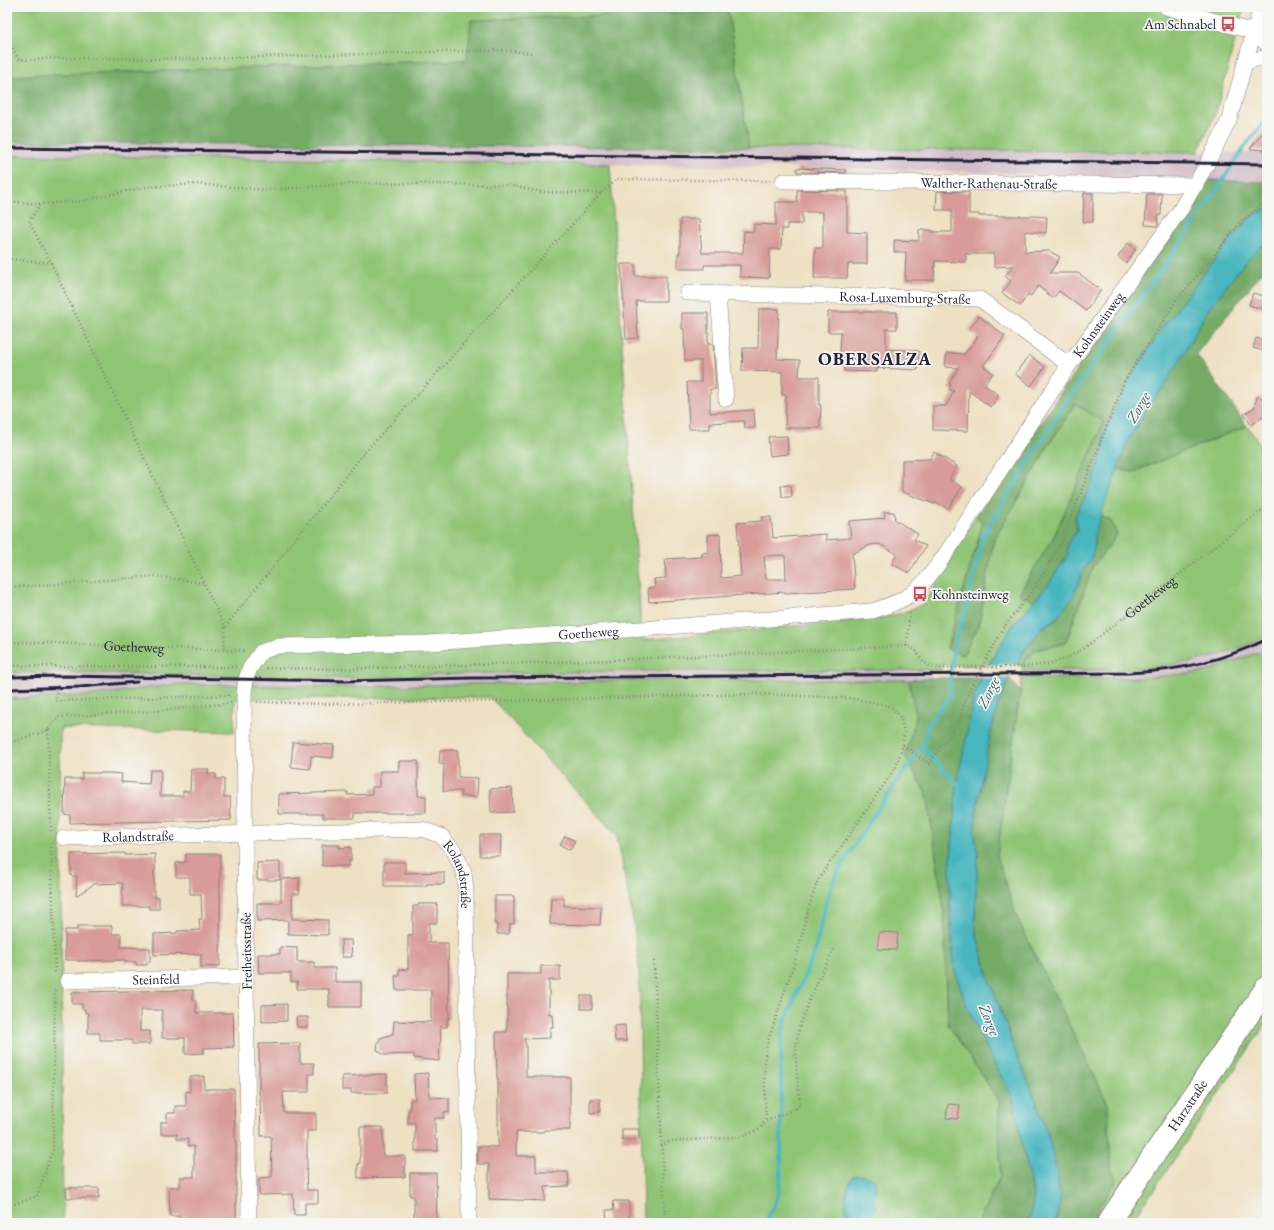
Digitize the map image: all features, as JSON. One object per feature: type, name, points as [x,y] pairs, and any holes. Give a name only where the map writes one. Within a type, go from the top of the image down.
[{"type":"main road","name":"Harzstraße","points":[[1108,1223],[1267,987]]},
{"type":"street","points":[[1166,7],[1254,32],[1267,44]]},
{"type":"street","name":"Kohnsteinweg","points":[[912,594],[928,578],[945,555],[1069,365],[1181,209],[1196,185],[1229,120],[1261,7]]},
{"type":"street","points":[[1245,62],[1267,57]]},
{"type":"street","name":"Walther-Rathenau-Straße","points":[[783,181],[1196,185]]},
{"type":"street","name":"Rosa-Luxemburg-Straße","points":[[687,293],[980,299],[1069,365]]},
{"type":"street","points":[[718,294],[726,399]]},
{"type":"street","name":"Goetheweg","points":[[261,652],[278,646],[428,643],[641,629],[872,611],[891,605],[912,594]]},
{"type":"street","points":[[246,686],[261,652]]},
{"type":"street","name":"Freiheitsstraße","points":[[246,686],[245,833],[249,1223]]},
{"type":"street","name":"Rolandstraße","points":[[64,838],[422,829],[441,836],[454,851],[464,872],[466,892],[469,1223]]},
{"type":"street","name":"Steinfeld","points":[[67,981],[246,977]]},
{"type":"path","points":[[7,21],[8,36],[12,50],[20,59],[30,60],[52,58],[208,58],[499,50],[531,53]]},
{"type":"path","points":[[225,627],[365,452],[601,193],[618,179],[783,181]]},
{"type":"path","points":[[7,201],[40,204],[81,201],[146,187],[196,184],[266,190],[361,183],[509,184],[541,192],[601,193]]},
{"type":"path","points":[[903,745],[929,764],[936,756],[942,744],[959,721],[963,706],[971,687],[1002,630],[1035,587],[1061,543],[1125,380],[1176,301],[1241,222],[1267,200]]},
{"type":"path","points":[[40,204],[30,222],[225,627],[224,651]]},
{"type":"path","points":[[7,260],[51,263]]},
{"type":"path","name":"Goetheweg","points":[[907,646],[916,650],[918,656],[926,665],[940,668],[1023,667],[1044,665],[1061,661],[1083,649],[1267,506]]},
{"type":"path","points":[[7,586],[20,587],[156,576],[204,584]]},
{"type":"path","points":[[7,742],[12,742],[48,730],[58,717],[155,711],[246,686],[340,669],[588,661],[907,646],[912,594]]},
{"type":"path","name":"Goetheweg","points":[[7,643],[24,642],[261,652]]},
{"type":"path","points":[[7,666],[177,666],[246,686],[342,704],[493,702],[757,694],[848,698],[882,704],[892,708],[900,716],[904,731],[903,745],[896,767],[818,880],[808,910],[797,955],[768,1041],[764,1062],[766,1121]]},
{"type":"path","points":[[58,686],[56,688],[56,700],[246,686]]},
{"type":"path","points":[[7,1207],[37,1196],[53,1150],[55,981],[48,730]]},
{"type":"path","points":[[661,1146],[670,1141],[741,1137],[758,1130],[766,1121],[773,1117],[797,1108],[800,1104],[796,1066],[796,1047],[799,1032],[817,983],[834,948]]},
{"type":"path","points":[[654,961],[665,1223]]},
{"type":"shaded area","points":[[7,142],[1267,153],[1267,177],[1265,182],[849,168],[7,156]]},
{"type":"shaded area","points":[[1267,635],[1267,649],[1205,672],[1141,678],[1022,678],[1022,670],[1114,670],[1181,664],[1247,645]]},
{"type":"shaded area","points":[[931,670],[931,678],[909,680],[643,680],[342,687],[180,684],[86,696],[7,699],[7,673],[57,672],[342,678],[490,673]]},
{"type":"green space","points":[[7,7],[1244,7],[1216,112],[1198,152],[749,148],[728,11],[471,21],[468,60],[7,76]]},
{"type":"green space","points":[[728,11],[749,148],[9,142],[7,76],[467,60],[471,20]]},
{"type":"green space","points":[[7,155],[610,164],[642,640],[883,618],[901,613],[924,604],[976,516],[983,522],[947,648],[963,655],[979,625],[993,542],[1050,443],[1075,404],[1104,422],[1054,536],[1019,594],[1034,601],[1013,625],[988,665],[941,665],[941,670],[490,673],[342,678],[57,672],[7,673]]},
{"type":"green space","points":[[1267,177],[1267,208],[1250,218],[1231,239],[1165,324],[1128,382],[1103,435],[1104,448],[1092,483],[1075,517],[1077,530],[1068,544],[1068,554],[1048,585],[1034,601],[1019,594],[1054,536],[1104,422],[1075,404],[1050,443],[993,542],[979,625],[963,655],[947,649],[983,522],[976,516],[1207,180],[1265,182]]},
{"type":"green space","points":[[1267,244],[1267,266],[1196,354],[1247,426],[1133,472],[1118,469],[1127,443],[1146,409],[1162,389],[1178,364],[1207,311],[1246,261],[1260,247]]},
{"type":"green space","points":[[1247,426],[1267,454],[1267,635],[1232,651],[1195,661],[1170,665],[1146,668],[1096,670],[1022,670],[1022,665],[1035,650],[1066,643],[1093,566],[1117,535],[1111,521],[1100,516],[1118,469],[1133,472]]},
{"type":"green space","points":[[1100,516],[1111,521],[1117,535],[1093,566],[1065,643],[1035,650],[1022,665],[1016,665],[1023,652],[1043,627],[1056,619],[1072,598],[1084,569],[1091,560],[1094,535]]},
{"type":"green space","points":[[1267,649],[1267,1022],[1131,1223],[1089,1223],[1117,1180],[1111,1169],[1108,1104],[1016,916],[997,856],[1022,678],[1141,678],[1205,672]]},
{"type":"green space","points":[[931,678],[981,678],[974,697],[957,783],[950,872],[950,906],[954,968],[966,1005],[1012,1096],[1034,1197],[1028,1223],[978,1223],[1000,1176],[999,1101],[948,1024],[944,910],[927,795],[905,756],[916,717],[909,680]]},
{"type":"green space","points":[[1009,678],[1020,692],[997,856],[1016,916],[1108,1104],[1111,1169],[1117,1180],[1089,1223],[1056,1223],[1060,1200],[1058,1179],[1049,1138],[990,981],[976,933],[975,916],[978,850],[974,832],[977,807],[988,744],[998,704]]},
{"type":"green space","points":[[643,680],[909,680],[916,717],[905,756],[927,795],[944,910],[948,1024],[999,1101],[1000,1176],[978,1223],[643,1223],[639,968],[634,925],[617,836],[490,697],[235,699],[234,732],[60,728],[63,1223],[7,1223],[7,699],[86,696],[180,684],[342,687]]},
{"type":"water","name":"Zorge","points":[[1267,208],[1267,244],[1260,247],[1246,261],[1207,311],[1178,364],[1162,389],[1146,409],[1127,443],[1094,535],[1091,560],[1084,569],[1072,598],[1056,619],[1043,627],[1023,652],[1009,678],[998,704],[988,744],[974,832],[978,850],[975,916],[976,933],[990,981],[1049,1138],[1058,1179],[1060,1200],[1056,1223],[1028,1223],[1034,1197],[1012,1096],[966,1005],[954,968],[950,906],[950,872],[957,783],[974,697],[981,678],[1013,625],[1048,585],[1068,554],[1068,543],[1077,530],[1075,517],[1092,483],[1104,448],[1103,435],[1128,382],[1165,324],[1231,239],[1250,218]]},
{"type":"water","points":[[864,1175],[875,1179],[876,1189],[873,1200],[877,1207],[872,1215],[866,1219],[850,1219],[845,1203],[846,1192],[853,1176]]},
{"type":"pier","points":[[986,665],[1018,665],[1011,678],[979,678]]},
{"type":"building","points":[[1267,127],[1267,150],[1250,149]]},
{"type":"building","points":[[797,168],[846,170],[846,173],[797,172]]},
{"type":"building","points":[[797,190],[847,191],[847,232],[867,233],[867,264],[848,264],[847,278],[814,278],[815,248],[823,248],[823,212],[802,212],[802,224],[787,224],[787,229],[782,229],[781,249],[770,249],[769,278],[740,277],[740,265],[704,265],[704,269],[678,269],[678,253],[680,253],[680,219],[699,219],[702,253],[743,253],[744,231],[754,232],[754,224],[776,225],[776,202],[797,202]]},
{"type":"building","points":[[937,191],[969,192],[969,214],[979,214],[979,216],[1047,217],[1046,233],[1025,231],[1025,252],[1049,251],[1060,257],[1050,273],[1078,273],[1101,290],[1086,311],[1059,291],[1053,298],[1038,286],[1031,296],[1028,294],[1020,306],[1002,293],[1011,281],[1005,276],[1014,266],[994,267],[994,254],[966,254],[966,262],[935,261],[934,280],[905,280],[906,252],[894,252],[894,240],[919,241],[919,230],[932,230],[931,232],[952,232],[952,210],[936,210]]},
{"type":"building","points":[[1084,193],[1093,193],[1093,222],[1083,222]]},
{"type":"building","points":[[1147,194],[1162,194],[1161,215],[1158,215],[1158,226],[1145,225]]},
{"type":"building","points":[[1128,243],[1136,249],[1126,263],[1118,257]]},
{"type":"building","points":[[621,264],[635,264],[635,276],[666,276],[666,301],[636,301],[638,338],[626,339]]},
{"type":"building","points":[[1253,293],[1267,297],[1267,310],[1249,305]]},
{"type":"building","points":[[759,309],[779,309],[777,359],[800,360],[799,377],[819,377],[819,405],[821,405],[820,428],[785,428],[786,395],[782,395],[782,372],[742,371],[743,348],[758,348]]},
{"type":"building","points":[[828,312],[897,312],[897,329],[886,329],[886,349],[919,351],[918,370],[877,368],[877,372],[844,371],[845,357],[840,357],[841,332],[828,332]]},
{"type":"building","points":[[682,313],[708,313],[708,344],[713,344],[716,389],[710,389],[710,413],[754,410],[755,428],[745,428],[744,421],[710,423],[710,429],[689,429],[687,382],[701,382],[701,361],[685,361]]},
{"type":"building","points":[[979,316],[1005,336],[983,366],[993,373],[984,385],[999,395],[991,407],[969,391],[968,431],[933,430],[933,406],[946,406],[954,391],[949,389],[951,385],[949,384],[958,368],[945,367],[947,353],[964,354],[978,337],[969,330]]},
{"type":"building","points":[[1256,338],[1267,341],[1267,352],[1253,348]]},
{"type":"building","points":[[1029,355],[1045,367],[1031,386],[1015,374]]},
{"type":"building","points":[[1257,397],[1267,399],[1267,414],[1251,425],[1244,414],[1254,408]]},
{"type":"building","points":[[787,436],[788,454],[770,456],[768,437]]},
{"type":"building","points":[[934,452],[957,466],[949,479],[962,487],[948,509],[936,502],[935,504],[902,492],[902,460],[930,459]]},
{"type":"building","points":[[791,485],[792,497],[782,497],[781,486]]},
{"type":"building","points":[[884,512],[894,512],[895,520],[918,534],[914,540],[926,546],[909,573],[892,564],[897,554],[879,544],[870,545],[852,554],[855,589],[785,592],[649,602],[648,588],[655,588],[654,579],[666,578],[665,559],[702,557],[702,553],[708,552],[708,535],[720,534],[721,578],[741,576],[737,523],[762,521],[761,517],[771,517],[773,538],[826,534],[826,540],[851,538],[849,521],[885,518]],"holes":[[[785,555],[786,579],[766,579],[764,556]]]},
{"type":"building","points":[[293,742],[334,745],[333,758],[311,756],[310,769],[291,767]]},
{"type":"building","points":[[440,750],[458,750],[458,777],[478,778],[477,797],[461,796],[461,791],[443,791],[444,764],[439,764]]},
{"type":"building","points":[[399,761],[418,761],[418,796],[426,796],[426,813],[355,813],[355,818],[323,818],[323,814],[279,814],[279,794],[348,792],[347,795],[372,794],[372,787],[380,787],[380,771],[399,771]]},
{"type":"building","points":[[191,769],[208,769],[208,774],[216,774],[216,779],[224,779],[224,797],[230,797],[231,820],[70,823],[70,815],[64,814],[65,779],[82,779],[82,773],[109,773],[122,774],[121,782],[149,784],[150,770],[161,770],[160,796],[183,796],[183,791],[190,791]]},
{"type":"building","points":[[512,788],[513,812],[491,813],[490,789]]},
{"type":"building","points":[[480,835],[501,835],[500,856],[480,856]]},
{"type":"building","points":[[565,836],[575,841],[570,850],[560,845]]},
{"type":"building","points":[[322,845],[339,845],[339,848],[351,847],[351,861],[349,861],[349,866],[322,866]]},
{"type":"building","points":[[125,853],[125,855],[155,854],[154,897],[159,897],[159,909],[149,909],[149,906],[122,906],[123,883],[94,884],[76,896],[77,876],[71,876],[71,854]]},
{"type":"building","points":[[186,854],[220,854],[220,966],[201,967],[201,954],[154,955],[154,934],[200,930],[199,919],[202,919],[201,894],[190,894],[190,877],[176,877],[176,863],[186,862]]},
{"type":"building","points":[[280,862],[280,880],[257,880],[257,863]]},
{"type":"building","points":[[384,862],[405,862],[405,873],[444,872],[444,884],[426,884],[426,886],[384,886]]},
{"type":"building","points":[[299,878],[299,894],[292,894],[292,919],[328,920],[328,935],[288,934],[288,920],[257,921],[257,903],[281,903],[281,879]]},
{"type":"building","points":[[495,896],[514,896],[514,924],[510,924],[509,934],[497,934],[497,924],[495,924]]},
{"type":"building","points":[[551,898],[564,898],[564,906],[601,907],[600,925],[550,924]]},
{"type":"building","points":[[418,904],[437,904],[437,923],[429,923],[429,943],[448,943],[449,1019],[447,1019],[447,1027],[440,1027],[441,1041],[439,1061],[414,1058],[414,1054],[384,1055],[377,1050],[380,1038],[393,1034],[394,1021],[431,1022],[431,990],[396,990],[395,976],[399,976],[399,970],[408,969],[408,935],[413,935],[413,906],[418,906]]},
{"type":"building","points":[[77,926],[112,926],[112,934],[121,934],[121,947],[150,948],[150,962],[147,962],[147,965],[136,965],[136,962],[125,962],[125,960],[65,960],[65,930],[77,930]]},
{"type":"building","points":[[879,932],[898,933],[896,950],[877,949]]},
{"type":"building","points":[[341,940],[351,940],[352,957],[342,957]]},
{"type":"building","points":[[280,947],[297,948],[297,962],[314,962],[314,968],[335,968],[335,982],[361,982],[361,1007],[329,1007],[329,989],[297,989],[297,982],[291,982],[291,973],[259,973],[258,954],[280,954]]},
{"type":"building","points":[[541,966],[560,966],[560,980],[549,980],[549,1014],[552,1014],[553,1027],[550,1027],[550,1038],[524,1039],[526,1045],[526,1077],[570,1077],[570,1130],[516,1132],[516,1156],[536,1156],[536,1172],[568,1172],[569,1186],[545,1187],[545,1201],[489,1199],[489,1164],[478,1164],[478,1146],[498,1147],[496,1032],[507,1032],[507,974],[541,974]]},
{"type":"building","points":[[193,990],[193,1001],[196,1001],[196,1013],[233,1013],[234,1047],[204,1048],[204,1053],[185,1054],[185,1038],[162,1038],[162,1010],[140,1010],[140,1031],[150,1031],[150,1044],[132,1044],[132,1040],[100,1040],[100,1033],[88,1033],[88,1013],[85,1013],[85,1009],[82,1009],[82,1004],[72,1004],[72,992]]},
{"type":"building","points":[[581,996],[592,996],[592,1009],[581,1009]]},
{"type":"building","points":[[287,1004],[287,1021],[262,1022],[262,1005]]},
{"type":"building","points":[[296,1017],[308,1017],[308,1027],[297,1027]]},
{"type":"building","points":[[625,1025],[626,1041],[615,1041],[614,1026]]},
{"type":"building","points":[[300,1043],[300,1063],[314,1063],[314,1074],[309,1074],[309,1092],[283,1092],[284,1113],[316,1113],[316,1131],[307,1131],[306,1169],[307,1190],[318,1190],[318,1203],[305,1203],[305,1215],[294,1215],[293,1194],[259,1195],[259,1178],[272,1177],[271,1136],[261,1136],[259,1044]]},
{"type":"building","points":[[428,1073],[429,1097],[449,1098],[449,1113],[444,1112],[444,1118],[435,1118],[435,1140],[438,1140],[438,1151],[415,1151],[415,1123],[408,1123],[410,1100],[415,1100],[414,1074]]},
{"type":"building","points":[[387,1074],[387,1093],[351,1093],[351,1090],[342,1090],[342,1076]]},
{"type":"building","points":[[204,1076],[204,1089],[234,1089],[236,1142],[236,1223],[179,1223],[179,1216],[170,1216],[169,1187],[180,1187],[180,1177],[194,1177],[194,1146],[188,1146],[188,1139],[177,1139],[177,1134],[161,1134],[161,1122],[167,1122],[167,1113],[175,1113],[175,1106],[186,1106],[186,1091],[190,1092],[190,1077]]},
{"type":"building","points":[[590,1099],[600,1099],[600,1112],[590,1113]]},
{"type":"building","points":[[948,1104],[960,1105],[958,1119],[946,1118]]},
{"type":"building","points":[[360,1127],[383,1127],[383,1156],[405,1156],[405,1177],[358,1178],[358,1164],[360,1164]]},
{"type":"building","points":[[622,1129],[639,1129],[639,1140],[622,1140]]},
{"type":"building","points":[[410,1173],[436,1173],[437,1223],[414,1223],[414,1196],[410,1196]]},
{"type":"building","points":[[66,1188],[99,1188],[99,1198],[67,1198]]},
{"type":"building","points":[[613,1201],[629,1201],[629,1223],[607,1223],[606,1210],[614,1210]]},
{"type":"waterway","points":[[765,1223],[778,1196],[781,1172],[781,1040],[785,1021],[815,951],[826,901],[836,875],[867,825],[922,747],[930,722],[949,698],[953,649],[965,612],[982,537],[1063,406],[1184,238],[1246,145],[1267,119]]},
{"type":"waterway","points":[[922,747],[960,787]]},
{"type":"railway","points":[[7,148],[1267,164]]},
{"type":"railway","points":[[7,677],[65,676],[344,681],[472,678],[1129,673],[1165,670],[1200,664],[1234,653],[1267,639]]},
{"type":"railway","points":[[7,689],[80,687],[137,682]]},
{"type":"place","name":"Am Schnabel","points":[[1228,24]]},
{"type":"place","name":"Kohnsteinweg","points":[[920,594]]},
{"type":"district","name":"OBERSALZA","points":[[875,358]]}]
